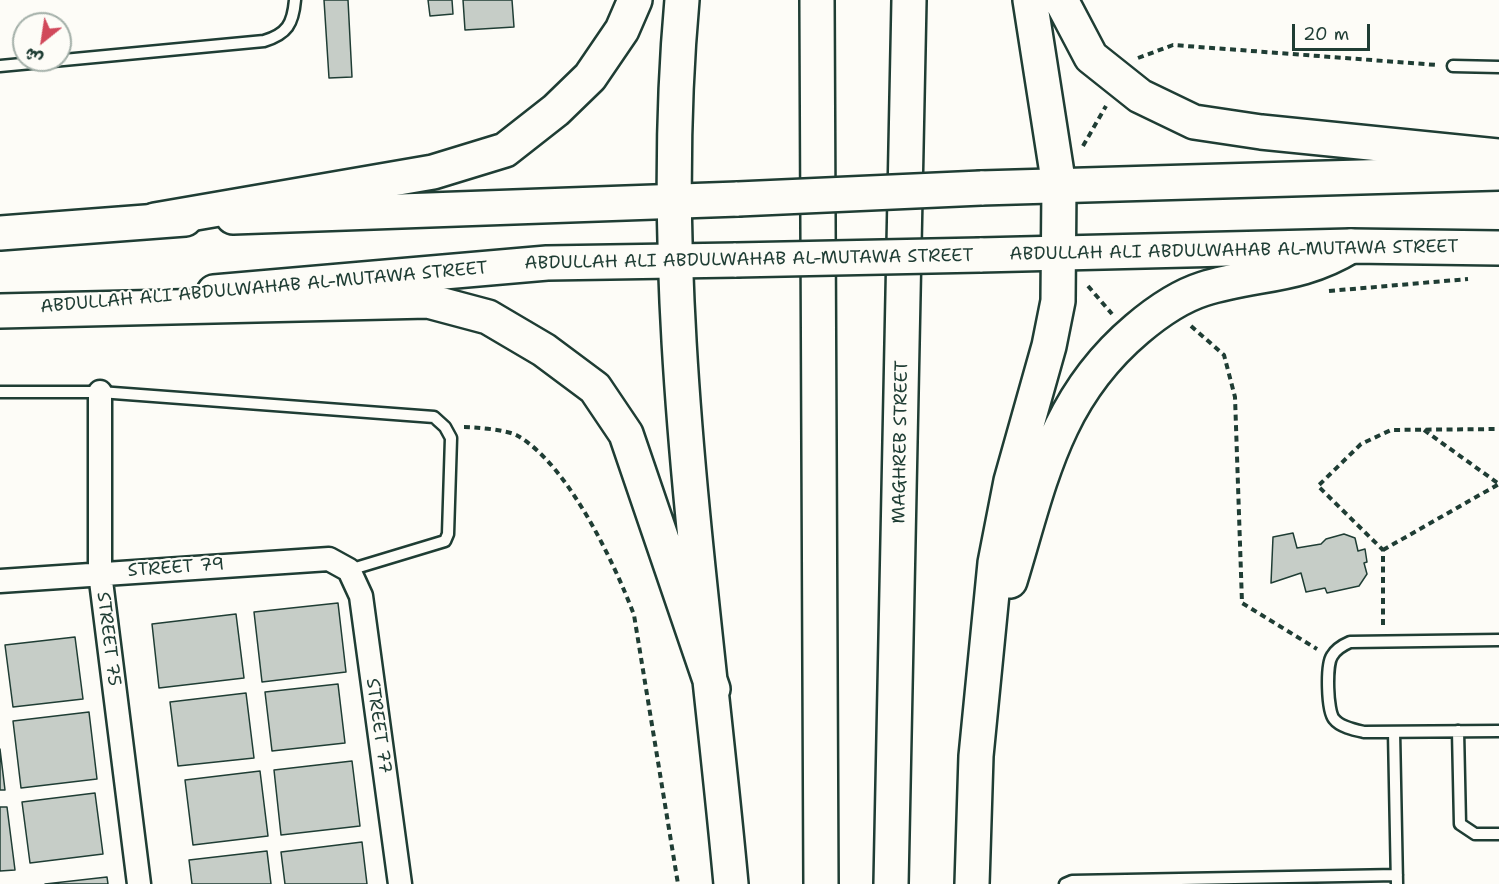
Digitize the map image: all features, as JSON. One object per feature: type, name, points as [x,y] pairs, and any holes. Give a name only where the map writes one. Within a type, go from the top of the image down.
[{"type":"main road","points":[[155,220],[433,172],[505,150],[556,110],[590,77],[622,30],[635,0]]},
{"type":"main road","points":[[682,0],[673,201],[682,412],[713,689],[731,884]]},
{"type":"main road","points":[[817,0],[821,884]]},
{"type":"main road","name":"MAGHREB STREET","points":[[891,884],[909,0]]},
{"type":"main road","points":[[972,884],[976,756],[995,563],[1011,481],[1049,346],[1058,301],[1059,186],[1030,0]]},
{"type":"main road","points":[[1061,0],[1091,57],[1140,96],[1194,122],[1261,132],[1499,156]]},
{"type":"main road","points":[[0,233],[155,220],[981,188],[1499,173]]},
{"type":"main road","points":[[985,663],[1050,451],[1066,413],[1104,360],[1146,321],[1178,299],[1227,283],[1317,265],[1351,246]]},
{"type":"main road","name":"ABDULLAH ALI ABDULWAHAB AL-MUTAWA STREET","points":[[0,311],[547,263],[1351,246],[1499,248]]},
{"type":"main road","points":[[0,311],[428,301],[488,317],[544,350],[596,388],[626,434],[713,689]]},
{"type":"street","name":"STREET 75","points":[[100,392],[100,573],[139,884]]},
{"type":"street","name":"STREET 79","points":[[0,581],[329,559],[349,570]]},
{"type":"street","name":"STREET 77","points":[[349,570],[361,596],[400,884]]},
{"type":"lane","points":[[0,66],[264,41],[278,37],[287,30],[293,20],[295,0]]},
{"type":"lane","points":[[1453,66],[1499,67]]},
{"type":"lane","points":[[0,392],[100,392],[434,417],[445,427],[451,438],[452,448],[448,534],[445,541],[349,570]]},
{"type":"lane","points":[[1499,640],[1350,642],[1330,657],[1330,710],[1334,720],[1364,732],[1499,731]]},
{"type":"lane","points":[[1458,731],[1460,824],[1475,834],[1499,834]]},
{"type":"lane","points":[[1065,884],[1072,881],[1397,879],[1394,732]]},
{"type":"path","points":[[1082,147],[1136,59],[1173,45],[1453,66]]},
{"type":"path","points":[[1188,324],[1224,355],[1235,397],[1242,603],[1330,657]]},
{"type":"path","points":[[445,427],[470,427],[517,434],[544,457],[584,511],[620,579],[634,615],[678,884]]},
{"type":"path","points":[[1383,641],[1383,550],[1318,486],[1360,444],[1390,430],[1499,429]]},
{"type":"path","points":[[1383,550],[1499,484],[1424,430]]},
{"type":"building","points":[[324,0],[348,0],[352,77],[329,78]]},
{"type":"building","points":[[428,0],[452,0],[453,14],[430,16]]},
{"type":"building","points":[[463,0],[512,0],[514,27],[465,30]]},
{"type":"building","points":[[1293,533],[1297,548],[1321,544],[1326,539],[1344,534],[1355,538],[1358,551],[1365,549],[1367,562],[1364,563],[1367,574],[1359,586],[1327,593],[1325,588],[1306,592],[1301,573],[1271,583],[1273,537]]},
{"type":"building","points":[[338,603],[346,672],[262,682],[254,612]]},
{"type":"building","points":[[236,614],[244,678],[159,688],[152,624]]},
{"type":"building","points":[[75,637],[83,699],[13,707],[5,645]]},
{"type":"building","points":[[338,684],[345,743],[272,751],[265,692]]},
{"type":"building","points":[[246,693],[254,758],[178,766],[170,702]]},
{"type":"building","points":[[89,712],[97,779],[21,788],[13,721]]},
{"type":"building","points":[[0,749],[5,790],[0,790]]},
{"type":"building","points":[[352,761],[360,826],[281,835],[274,770]]},
{"type":"building","points":[[260,771],[268,836],[193,845],[185,780]]},
{"type":"building","points":[[95,793],[103,854],[30,863],[22,802]]},
{"type":"building","points":[[0,807],[7,807],[15,870],[0,871]]},
{"type":"building","points":[[362,842],[367,884],[285,884],[281,852]]},
{"type":"building","points":[[267,851],[271,884],[192,884],[189,860]]},
{"type":"building","points":[[107,877],[108,884],[45,884]]}]
